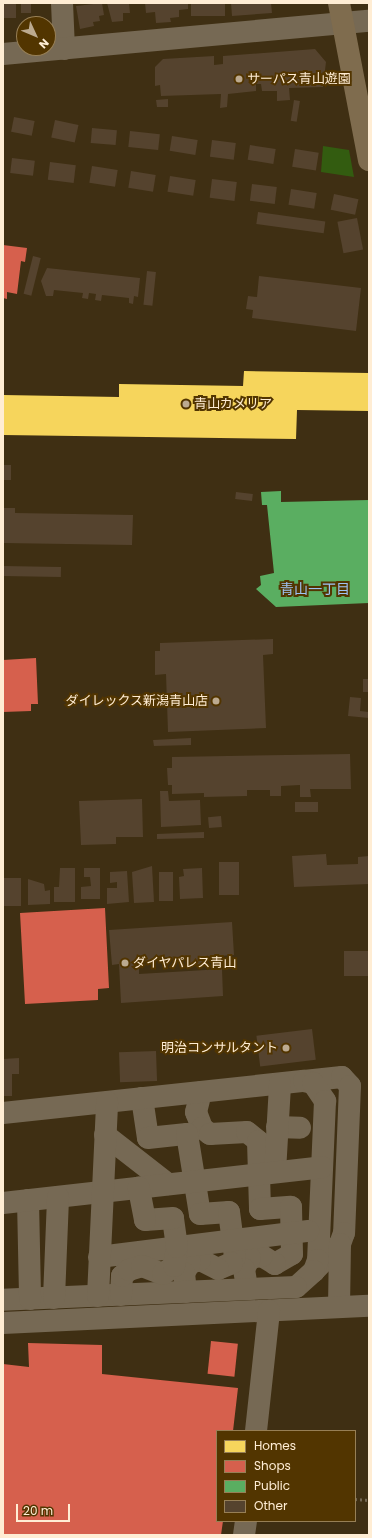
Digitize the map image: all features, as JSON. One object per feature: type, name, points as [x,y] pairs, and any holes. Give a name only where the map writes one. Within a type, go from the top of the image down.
[{"type":"main road","points":[[339,3],[369,160]]},
{"type":"street","points":[[62,3],[64,49]]},
{"type":"street","points":[[3,54],[369,22]]},
{"type":"street","points":[[3,1112],[342,1077],[350,1086],[344,1233],[340,1244],[339,1307]]},
{"type":"street","points":[[304,1081],[313,1083],[325,1101],[319,1230],[314,1271]]},
{"type":"street","points":[[247,1290],[246,1262],[256,1256],[275,1264],[288,1260],[292,1254],[293,1233],[291,1207],[260,1209],[266,1173],[277,1127],[280,1084]]},
{"type":"street","points":[[200,1092],[196,1112],[202,1128],[210,1134],[247,1132],[258,1141],[266,1173]]},
{"type":"street","points":[[142,1098],[148,1138],[187,1134],[200,1214],[229,1212],[234,1257],[224,1268],[200,1260],[186,1267],[186,1292]]},
{"type":"street","points":[[98,1296],[107,1102]]},
{"type":"street","points":[[277,1127],[300,1128]]},
{"type":"street","points":[[105,1135],[168,1184]]},
{"type":"street","points":[[3,1203],[322,1166]]},
{"type":"street","points":[[121,1295],[122,1276],[129,1270],[142,1266],[157,1274],[169,1271],[174,1266],[177,1247],[173,1218],[145,1220],[139,1188]]},
{"type":"street","points":[[54,1298],[58,1197]]},
{"type":"street","points":[[28,1200],[30,1299]]},
{"type":"street","points":[[99,1257],[319,1230]]},
{"type":"street","points":[[3,1300],[296,1287],[340,1244]]},
{"type":"street","points":[[3,1323],[369,1306]]},
{"type":"street","points":[[256,1430],[269,1311]]},
{"type":"street","points":[[244,1535],[246,1522]]},
{"type":"path","points":[[356,1499],[369,1500]]},
{"type":"green space","points":[[323,146],[349,150],[354,177],[321,172]]},
{"type":"building: Homes","name":"青山カメリア","points":[[244,371],[369,373],[369,411],[297,410],[296,439],[3,435],[3,395],[119,397],[119,384],[243,386]]},
{"type":"building: Shops","points":[[3,245],[27,248],[25,262],[21,261],[17,294],[7,292],[7,299],[3,298]]},
{"type":"building: Shops","points":[[36,658],[38,704],[31,704],[31,711],[3,712],[3,660]]},
{"type":"building: Shops","points":[[105,908],[109,988],[98,989],[98,1000],[25,1004],[20,913]]},
{"type":"building: Shops","points":[[211,1341],[238,1344],[234,1377],[208,1374]]},
{"type":"building: Shops","points":[[28,1343],[102,1345],[102,1374],[238,1388],[233,1430],[216,1430],[216,1522],[223,1522],[221,1535],[3,1535],[3,1364],[29,1367]]},
{"type":"building: Public","points":[[281,491],[281,502],[369,500],[369,603],[276,607],[256,589],[261,585],[260,576],[274,573],[267,505],[262,505],[261,492]]},
{"type":"building: Other","points":[[3,3],[16,3],[16,18],[3,18]]},
{"type":"building: Other","points":[[21,3],[31,3],[31,13],[21,13]]},
{"type":"building: Other","points":[[102,3],[104,15],[99,16],[100,21],[93,22],[94,26],[80,29],[76,6]]},
{"type":"building: Other","points":[[107,3],[129,3],[130,13],[123,13],[123,21],[112,22]]},
{"type":"building: Other","points":[[145,3],[188,3],[188,9],[179,10],[179,17],[170,18],[171,22],[156,23],[155,12],[146,13]]},
{"type":"building: Other","points":[[191,3],[225,3],[225,16],[191,16]]},
{"type":"building: Other","points":[[231,3],[271,3],[272,13],[232,16]]},
{"type":"building: Other","name":"サーパス青山遊園","points":[[315,49],[326,62],[323,87],[289,88],[290,100],[277,101],[277,91],[262,91],[261,84],[256,84],[256,91],[228,94],[227,107],[220,108],[221,94],[161,96],[160,85],[155,86],[155,67],[163,59],[214,56],[214,65],[223,64],[223,56]]},
{"type":"building: Other","points":[[168,99],[168,107],[157,107],[156,100]]},
{"type":"building: Other","points":[[294,100],[300,101],[297,122],[291,121]]},
{"type":"building: Other","points":[[14,117],[35,121],[32,136],[11,132]]},
{"type":"building: Other","points":[[55,120],[78,125],[75,143],[51,138]]},
{"type":"building: Other","points":[[92,128],[117,130],[116,145],[91,143]]},
{"type":"building: Other","points":[[130,131],[160,134],[158,150],[128,147]]},
{"type":"building: Other","points":[[172,136],[198,140],[195,155],[170,151]]},
{"type":"building: Other","points":[[212,140],[236,143],[234,160],[210,157]]},
{"type":"building: Other","points":[[250,145],[276,149],[273,164],[248,160]]},
{"type":"building: Other","points":[[295,149],[319,153],[316,171],[292,167]]},
{"type":"building: Other","points":[[12,158],[35,161],[33,176],[10,173]]},
{"type":"building: Other","points":[[50,162],[76,165],[74,183],[48,180]]},
{"type":"building: Other","points":[[92,166],[118,170],[115,187],[89,183]]},
{"type":"building: Other","points":[[131,171],[156,175],[153,192],[128,188]]},
{"type":"building: Other","points":[[170,176],[196,180],[193,196],[167,192]]},
{"type":"building: Other","points":[[212,179],[237,182],[234,201],[210,198]]},
{"type":"building: Other","points":[[252,184],[277,187],[275,204],[250,201]]},
{"type":"building: Other","points":[[291,189],[317,193],[314,209],[288,205]]},
{"type":"building: Other","points":[[334,194],[358,199],[355,215],[331,210]]},
{"type":"building: Other","points":[[258,212],[325,221],[324,233],[256,224]]},
{"type":"building: Other","points":[[357,218],[363,249],[343,253],[337,222]]},
{"type":"building: Other","points":[[33,256],[41,258],[31,296],[24,294]]},
{"type":"building: Other","points":[[47,268],[140,278],[138,297],[134,296],[133,304],[129,303],[129,298],[102,295],[101,301],[95,300],[96,294],[89,293],[88,299],[82,298],[83,293],[54,290],[53,296],[46,296],[41,281]]},
{"type":"building: Other","points":[[147,271],[156,272],[152,306],[143,305]]},
{"type":"building: Other","points":[[259,276],[361,288],[356,331],[252,318],[253,310],[246,309],[248,296],[257,297]]},
{"type":"building: Other","points":[[3,465],[11,465],[11,480],[3,480]]},
{"type":"building: Other","points":[[236,492],[253,494],[252,501],[235,499]]},
{"type":"building: Other","points":[[3,508],[15,508],[15,513],[133,515],[132,545],[3,543]]},
{"type":"building: Other","points":[[3,566],[61,567],[61,577],[3,576]]},
{"type":"building: Other","name":"ダイレックス新潟青山店","points":[[273,639],[273,654],[263,655],[266,728],[168,732],[166,674],[155,675],[155,651],[160,651],[160,643]]},
{"type":"building: Other","points":[[363,679],[369,679],[369,692],[363,692]]},
{"type":"building: Other","points":[[350,697],[361,698],[360,711],[369,712],[369,718],[348,716]]},
{"type":"building: Other","points":[[191,738],[191,745],[154,746],[153,740]]},
{"type":"building: Other","points":[[350,754],[351,789],[310,789],[311,797],[300,797],[300,785],[281,786],[281,796],[270,796],[270,790],[247,790],[247,796],[204,797],[204,793],[172,794],[172,785],[168,785],[167,768],[172,768],[172,757]]},
{"type":"building: Other","points":[[160,791],[168,791],[169,801],[200,800],[201,825],[161,827]]},
{"type":"building: Other","points":[[142,799],[143,837],[116,837],[116,844],[81,845],[79,801]]},
{"type":"building: Other","points":[[295,802],[318,802],[318,812],[295,812]]},
{"type":"building: Other","points":[[221,816],[222,827],[209,828],[208,817]]},
{"type":"building: Other","points":[[204,832],[204,838],[157,839],[157,834]]},
{"type":"building: Other","points":[[326,854],[327,865],[358,864],[358,857],[369,856],[369,884],[294,887],[292,856]]},
{"type":"building: Other","points":[[219,862],[239,862],[239,895],[219,895]]},
{"type":"building: Other","points":[[152,866],[154,902],[134,903],[132,872]]},
{"type":"building: Other","points":[[60,868],[75,868],[75,902],[54,902],[54,887],[59,887]]},
{"type":"building: Other","points":[[84,868],[100,868],[100,899],[81,899],[81,887],[91,886],[90,877],[84,877]]},
{"type":"building: Other","points":[[202,868],[203,898],[180,899],[179,877],[184,876],[183,869]]},
{"type":"building: Other","points":[[127,871],[129,902],[107,904],[107,888],[117,888],[117,882],[110,883],[110,872]]},
{"type":"building: Other","points":[[159,872],[173,872],[173,901],[159,901]]},
{"type":"building: Other","points":[[3,878],[21,878],[21,906],[3,906]]},
{"type":"building: Other","points":[[28,879],[44,884],[45,891],[50,890],[50,904],[28,905]]},
{"type":"building: Other","name":"ダイヤパレス青山","points":[[232,922],[234,955],[203,957],[204,964],[188,965],[188,958],[139,962],[139,974],[222,969],[223,996],[121,1003],[119,964],[112,965],[109,930]]},
{"type":"building: Other","points":[[344,951],[369,951],[369,976],[344,976]]},
{"type":"building: Other","name":"明治コンサルタント","points":[[312,1029],[316,1060],[260,1067],[256,1036]]},
{"type":"building: Other","points":[[156,1051],[157,1081],[120,1082],[119,1052]]},
{"type":"building: Other","points":[[19,1058],[19,1074],[12,1074],[12,1096],[3,1096],[3,1059]]},
{"type":"place","name":"サーパス青山遊園","points":[[239,79]]},
{"type":"place","name":"青山カメリア","points":[[186,404]]},
{"type":"place","name":"ダイレックス新潟青山店","points":[[216,701]]},
{"type":"place","name":"ダイヤパレス青山","points":[[125,963]]},
{"type":"place","name":"明治コンサルタント","points":[[286,1048]]},
{"type":"district","name":"青山一丁目","points":[[315,589]]}]
